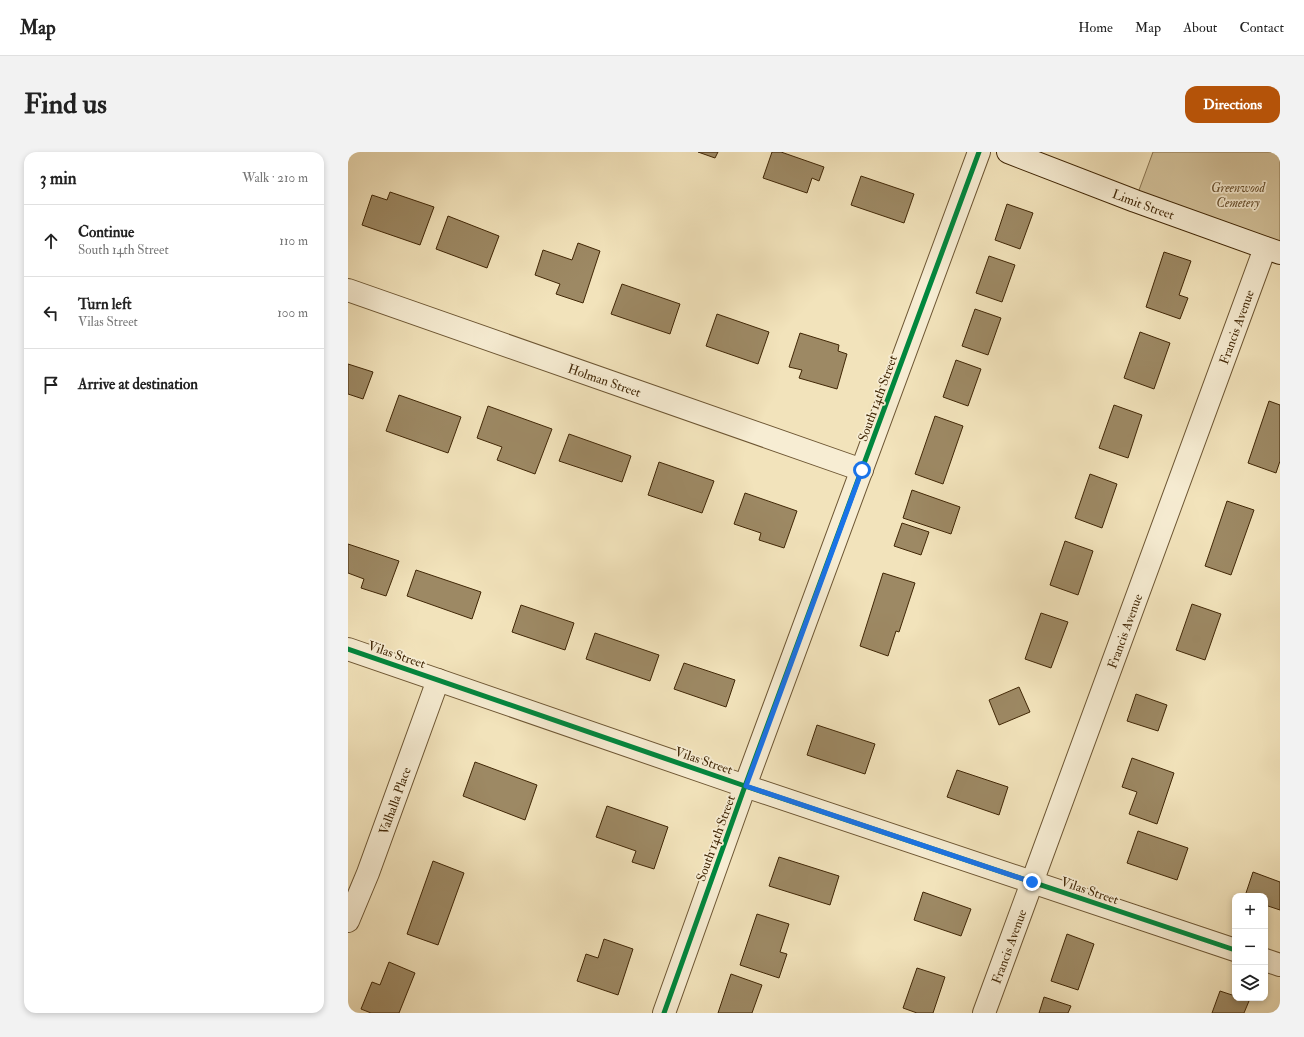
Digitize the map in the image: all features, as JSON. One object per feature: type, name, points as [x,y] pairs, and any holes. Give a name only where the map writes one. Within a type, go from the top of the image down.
[{"type":"street","name":"South 14th Street","points":[[664,1013],[979,152]]},
{"type":"street","name":"Limit Street","points":[[1008,152],[1273,251]]},
{"type":"street","name":"Francis Avenue","points":[[984,1013],[1032,882],[1273,251]]},
{"type":"street","name":"Holman Street","points":[[348,290],[862,470]]},
{"type":"street","name":"Vilas Street","points":[[348,649],[746,786],[1232,949]]},
{"type":"street","name":"Valhalla Place","points":[[348,921],[368,873],[438,680]]},
{"type":"street","points":[[1268,961],[1280,965]]},
{"type":"green space","name":"Greenwood Cemetery","points":[[1153,152],[1280,152],[1280,253],[1135,201]]},
{"type":"building","points":[[698,152],[718,152],[715,158]]},
{"type":"building","points":[[772,152],[781,152],[824,167],[819,181],[812,178],[807,193],[763,178]]},
{"type":"building","points":[[861,176],[914,194],[904,223],[851,205]]},
{"type":"building","points":[[390,192],[434,207],[420,245],[362,225],[372,195],[387,200]]},
{"type":"building","points":[[1007,204],[1033,213],[1020,249],[995,240]]},
{"type":"building","points":[[448,216],[499,236],[487,268],[436,249]]},
{"type":"building","points":[[578,243],[600,251],[583,303],[556,294],[560,284],[535,275],[543,250],[572,260]]},
{"type":"building","points":[[1164,252],[1191,261],[1179,295],[1188,298],[1180,319],[1146,307]]},
{"type":"building","points":[[989,256],[1015,265],[1002,302],[976,293]]},
{"type":"building","points":[[622,284],[680,304],[670,334],[611,314]]},
{"type":"building","points":[[975,309],[1001,318],[988,355],[962,346]]},
{"type":"building","points":[[717,314],[769,332],[758,364],[706,346]]},
{"type":"building","points":[[1140,332],[1170,343],[1154,389],[1124,378]]},
{"type":"building","points":[[800,333],[839,345],[838,351],[847,354],[837,389],[799,378],[802,370],[789,367]]},
{"type":"building","points":[[956,360],[981,369],[968,406],[943,397]]},
{"type":"building","points":[[348,364],[373,372],[363,399],[348,394]]},
{"type":"building","points":[[399,395],[461,417],[448,453],[386,431]]},
{"type":"building","points":[[1269,401],[1280,405],[1280,461],[1276,473],[1248,463]]},
{"type":"building","points":[[1114,405],[1142,415],[1128,458],[1099,448]]},
{"type":"building","points":[[488,406],[552,429],[535,474],[497,460],[502,447],[477,438]]},
{"type":"building","points":[[935,416],[963,426],[943,484],[915,474]]},
{"type":"building","points":[[569,434],[631,456],[622,482],[559,461]]},
{"type":"building","points":[[659,462],[714,481],[702,513],[648,495]]},
{"type":"building","points":[[1090,474],[1117,484],[1102,528],[1075,518]]},
{"type":"building","points":[[912,490],[960,507],[951,534],[903,518]]},
{"type":"building","points":[[745,493],[797,511],[784,548],[759,540],[761,533],[734,524]]},
{"type":"building","points":[[1227,501],[1254,510],[1231,575],[1205,566]]},
{"type":"building","points":[[902,523],[929,532],[921,555],[894,546]]},
{"type":"building","points":[[1065,541],[1093,551],[1078,595],[1050,585]]},
{"type":"building","points":[[348,544],[399,561],[386,596],[361,588],[364,579],[348,573]]},
{"type":"building","points":[[416,570],[481,592],[472,619],[407,596]]},
{"type":"building","points":[[883,573],[915,583],[899,632],[896,631],[888,656],[860,646]]},
{"type":"building","points":[[1192,604],[1221,614],[1205,660],[1176,650]]},
{"type":"building","points":[[521,605],[574,623],[565,650],[512,632]]},
{"type":"building","points":[[1041,613],[1068,622],[1051,668],[1025,659]]},
{"type":"building","points":[[595,633],[659,655],[650,681],[586,659]]},
{"type":"building","points":[[684,663],[735,680],[726,707],[674,689]]},
{"type":"building","points":[[1019,687],[1030,712],[999,725],[989,700]]},
{"type":"building","points":[[1136,694],[1167,705],[1158,731],[1127,721]]},
{"type":"building","points":[[817,725],[875,744],[865,774],[807,755]]},
{"type":"building","points":[[1132,758],[1174,773],[1157,824],[1129,814],[1137,792],[1122,787]]},
{"type":"building","points":[[475,762],[537,785],[525,820],[463,796]]},
{"type":"building","points":[[957,770],[1008,787],[999,815],[947,797]]},
{"type":"building","points":[[607,806],[668,827],[654,869],[632,862],[636,851],[596,837]]},
{"type":"building","points":[[1138,831],[1188,848],[1177,880],[1127,863]]},
{"type":"building","points":[[779,857],[839,876],[830,905],[769,886]]},
{"type":"building","points":[[433,861],[464,873],[438,945],[407,934]]},
{"type":"building","points":[[1253,872],[1280,882],[1280,910],[1268,906],[1268,893],[1246,893]]},
{"type":"building","points":[[923,892],[971,909],[961,936],[914,920]]},
{"type":"building","points":[[757,914],[789,924],[780,952],[787,954],[779,978],[740,965]]},
{"type":"building","points":[[1067,934],[1094,944],[1078,990],[1051,981]]},
{"type":"building","points":[[604,939],[633,949],[618,995],[577,981],[586,954],[598,958]]},
{"type":"building","points":[[389,962],[415,973],[399,1013],[371,1013],[361,1009],[372,982],[380,985]]},
{"type":"building","points":[[917,968],[945,977],[933,1013],[917,1013],[903,1008]]},
{"type":"building","points":[[731,974],[762,985],[752,1013],[718,1013]]},
{"type":"building","points":[[1220,991],[1232,995],[1232,1001],[1249,1001],[1244,1013],[1212,1013]]},
{"type":"building","points":[[1044,997],[1071,1006],[1068,1013],[1039,1013]]},
{"type":"cycle path","points":[[664,1013],[745,786],[979,152]]},
{"type":"cycle path","points":[[348,649],[745,786],[1232,949]]},
{"type":"route","points":[[862,470],[746,786],[1032,882]]}]
